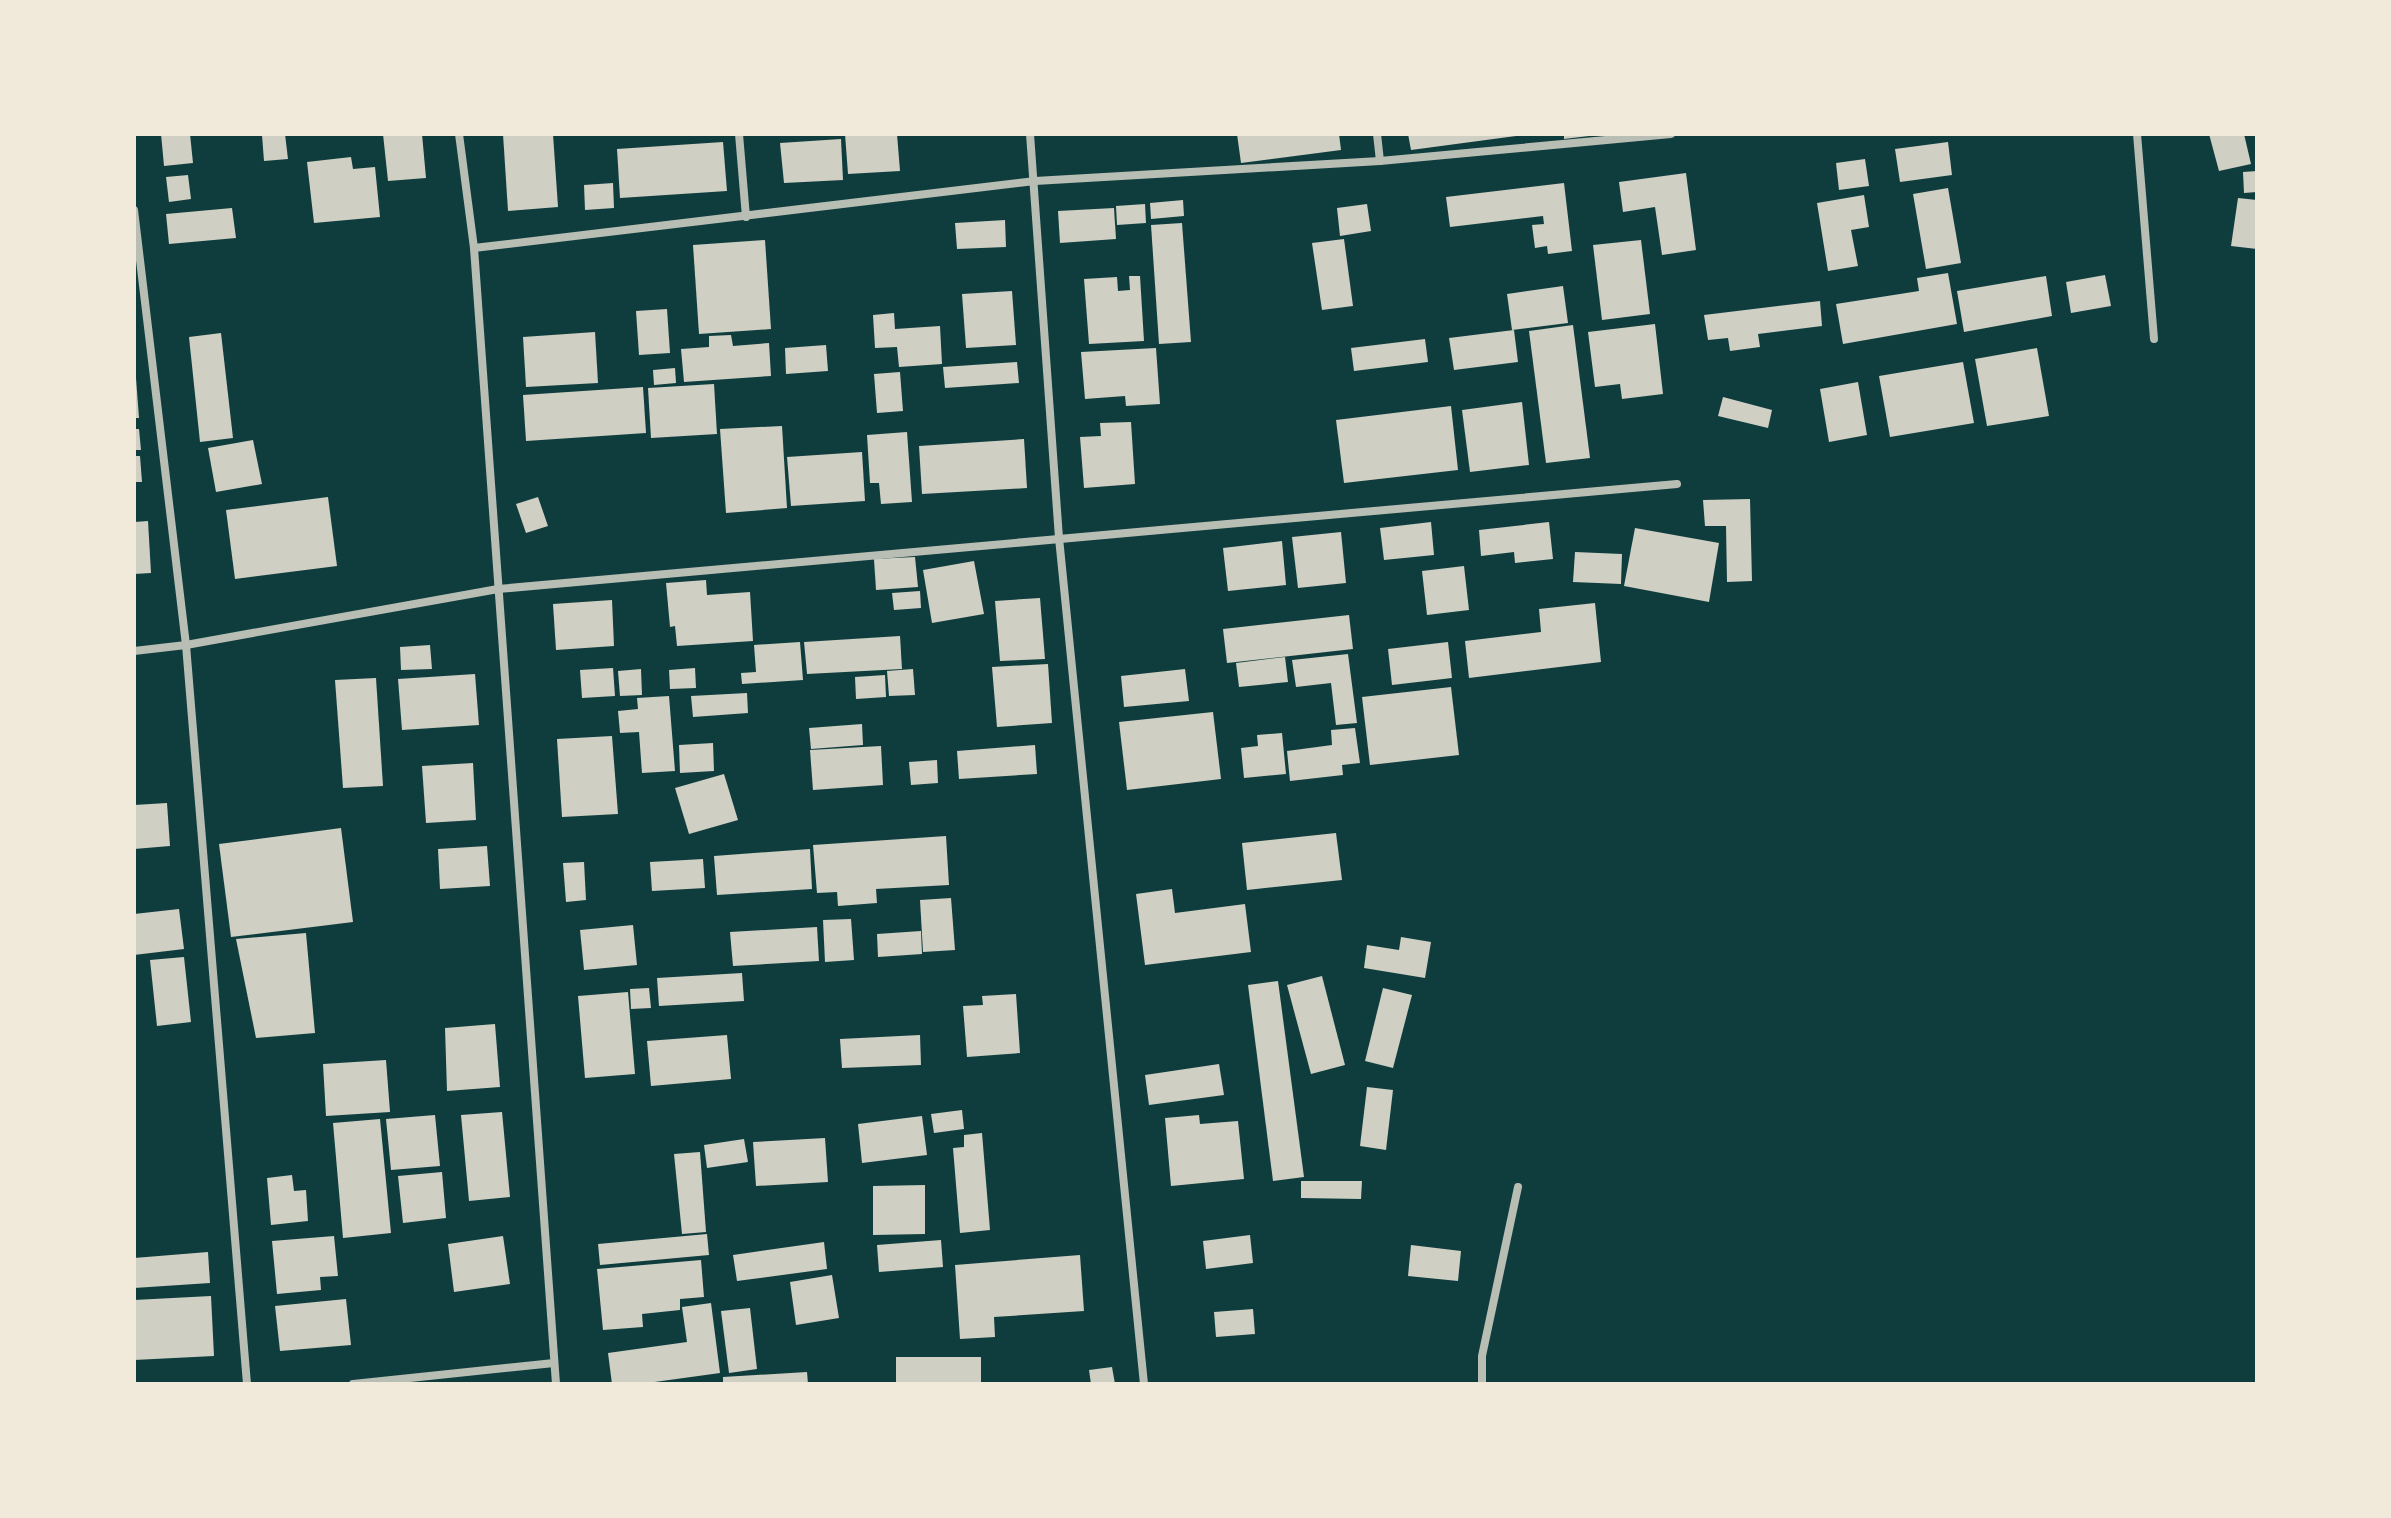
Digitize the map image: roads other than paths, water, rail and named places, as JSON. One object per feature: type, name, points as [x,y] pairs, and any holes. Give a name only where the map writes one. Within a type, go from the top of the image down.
[{"type":"street","points":[[459,134],[474,248],[556,1384]]},
{"type":"street","points":[[739,134],[746,217]]},
{"type":"street","points":[[1030,134],[1059,538],[1144,1384]]},
{"type":"street","points":[[1377,134],[1380,161]]},
{"type":"street","points":[[474,248],[1035,181],[1380,161],[1671,134]]},
{"type":"street","points":[[2137,134],[2154,339]]},
{"type":"street","points":[[134,210],[186,645],[247,1384]]},
{"type":"street","points":[[134,651],[186,645],[498,589],[1677,484]]},
{"type":"street","points":[[1482,1384],[1482,1356],[1518,1187]]},
{"type":"street","points":[[353,1384],[554,1363]]}]
